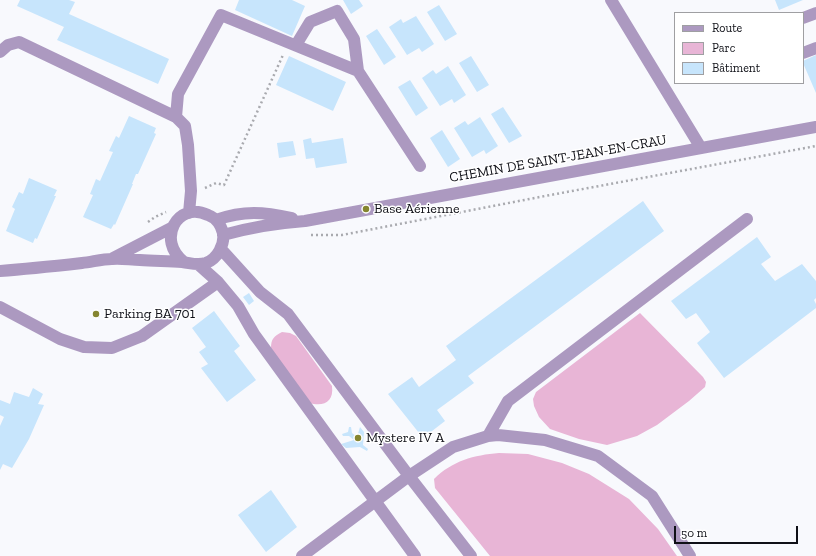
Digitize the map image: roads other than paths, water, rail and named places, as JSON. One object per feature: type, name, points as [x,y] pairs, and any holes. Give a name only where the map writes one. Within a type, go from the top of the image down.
[{"type":"street","points":[[611,0],[701,148]]},
{"type":"street","points":[[294,44],[310,22],[336,11],[354,39],[358,71],[420,166]]},
{"type":"street","points":[[804,18],[816,13]]},
{"type":"street","points":[[176,117],[178,94],[221,15],[358,71]]},
{"type":"street","points":[[0,52],[8,45],[19,42],[176,117],[185,126],[188,145],[191,191],[186,214],[173,227],[112,259]]},
{"type":"street","points":[[804,53],[816,48]]},
{"type":"street","name":"CHEMIN DE SAINT-JEAN-EN-CRAU","points":[[223,235],[252,227],[305,221],[816,127]]},
{"type":"street","points":[[0,271],[112,259],[184,262],[199,265],[208,262],[215,257],[221,249],[223,235],[220,226],[216,220],[209,215],[198,212],[186,214]]},
{"type":"street","points":[[216,220],[232,214],[252,212],[272,213],[305,221]]},
{"type":"street","points":[[488,436],[508,401],[746,219]]},
{"type":"street","points":[[173,227],[170,236],[173,249],[177,257],[184,262]]},
{"type":"street","points":[[221,249],[260,292],[288,314],[471,556]]},
{"type":"street","points":[[199,265],[218,282],[238,306],[254,334],[415,556]]},
{"type":"street","points":[[0,307],[60,339],[84,347],[112,348],[142,336],[218,282]]},
{"type":"street","points":[[302,556],[374,501],[453,447],[488,436],[498,435],[545,440],[598,456],[652,496],[690,556]]},
{"type":"place","name":"Base Aérienne","points":[[366,209]]},
{"type":"place","name":"Parking BA 701","points":[[96,314]]},
{"type":"place","name":"Mystere IV A","points":[[358,438]]}]
